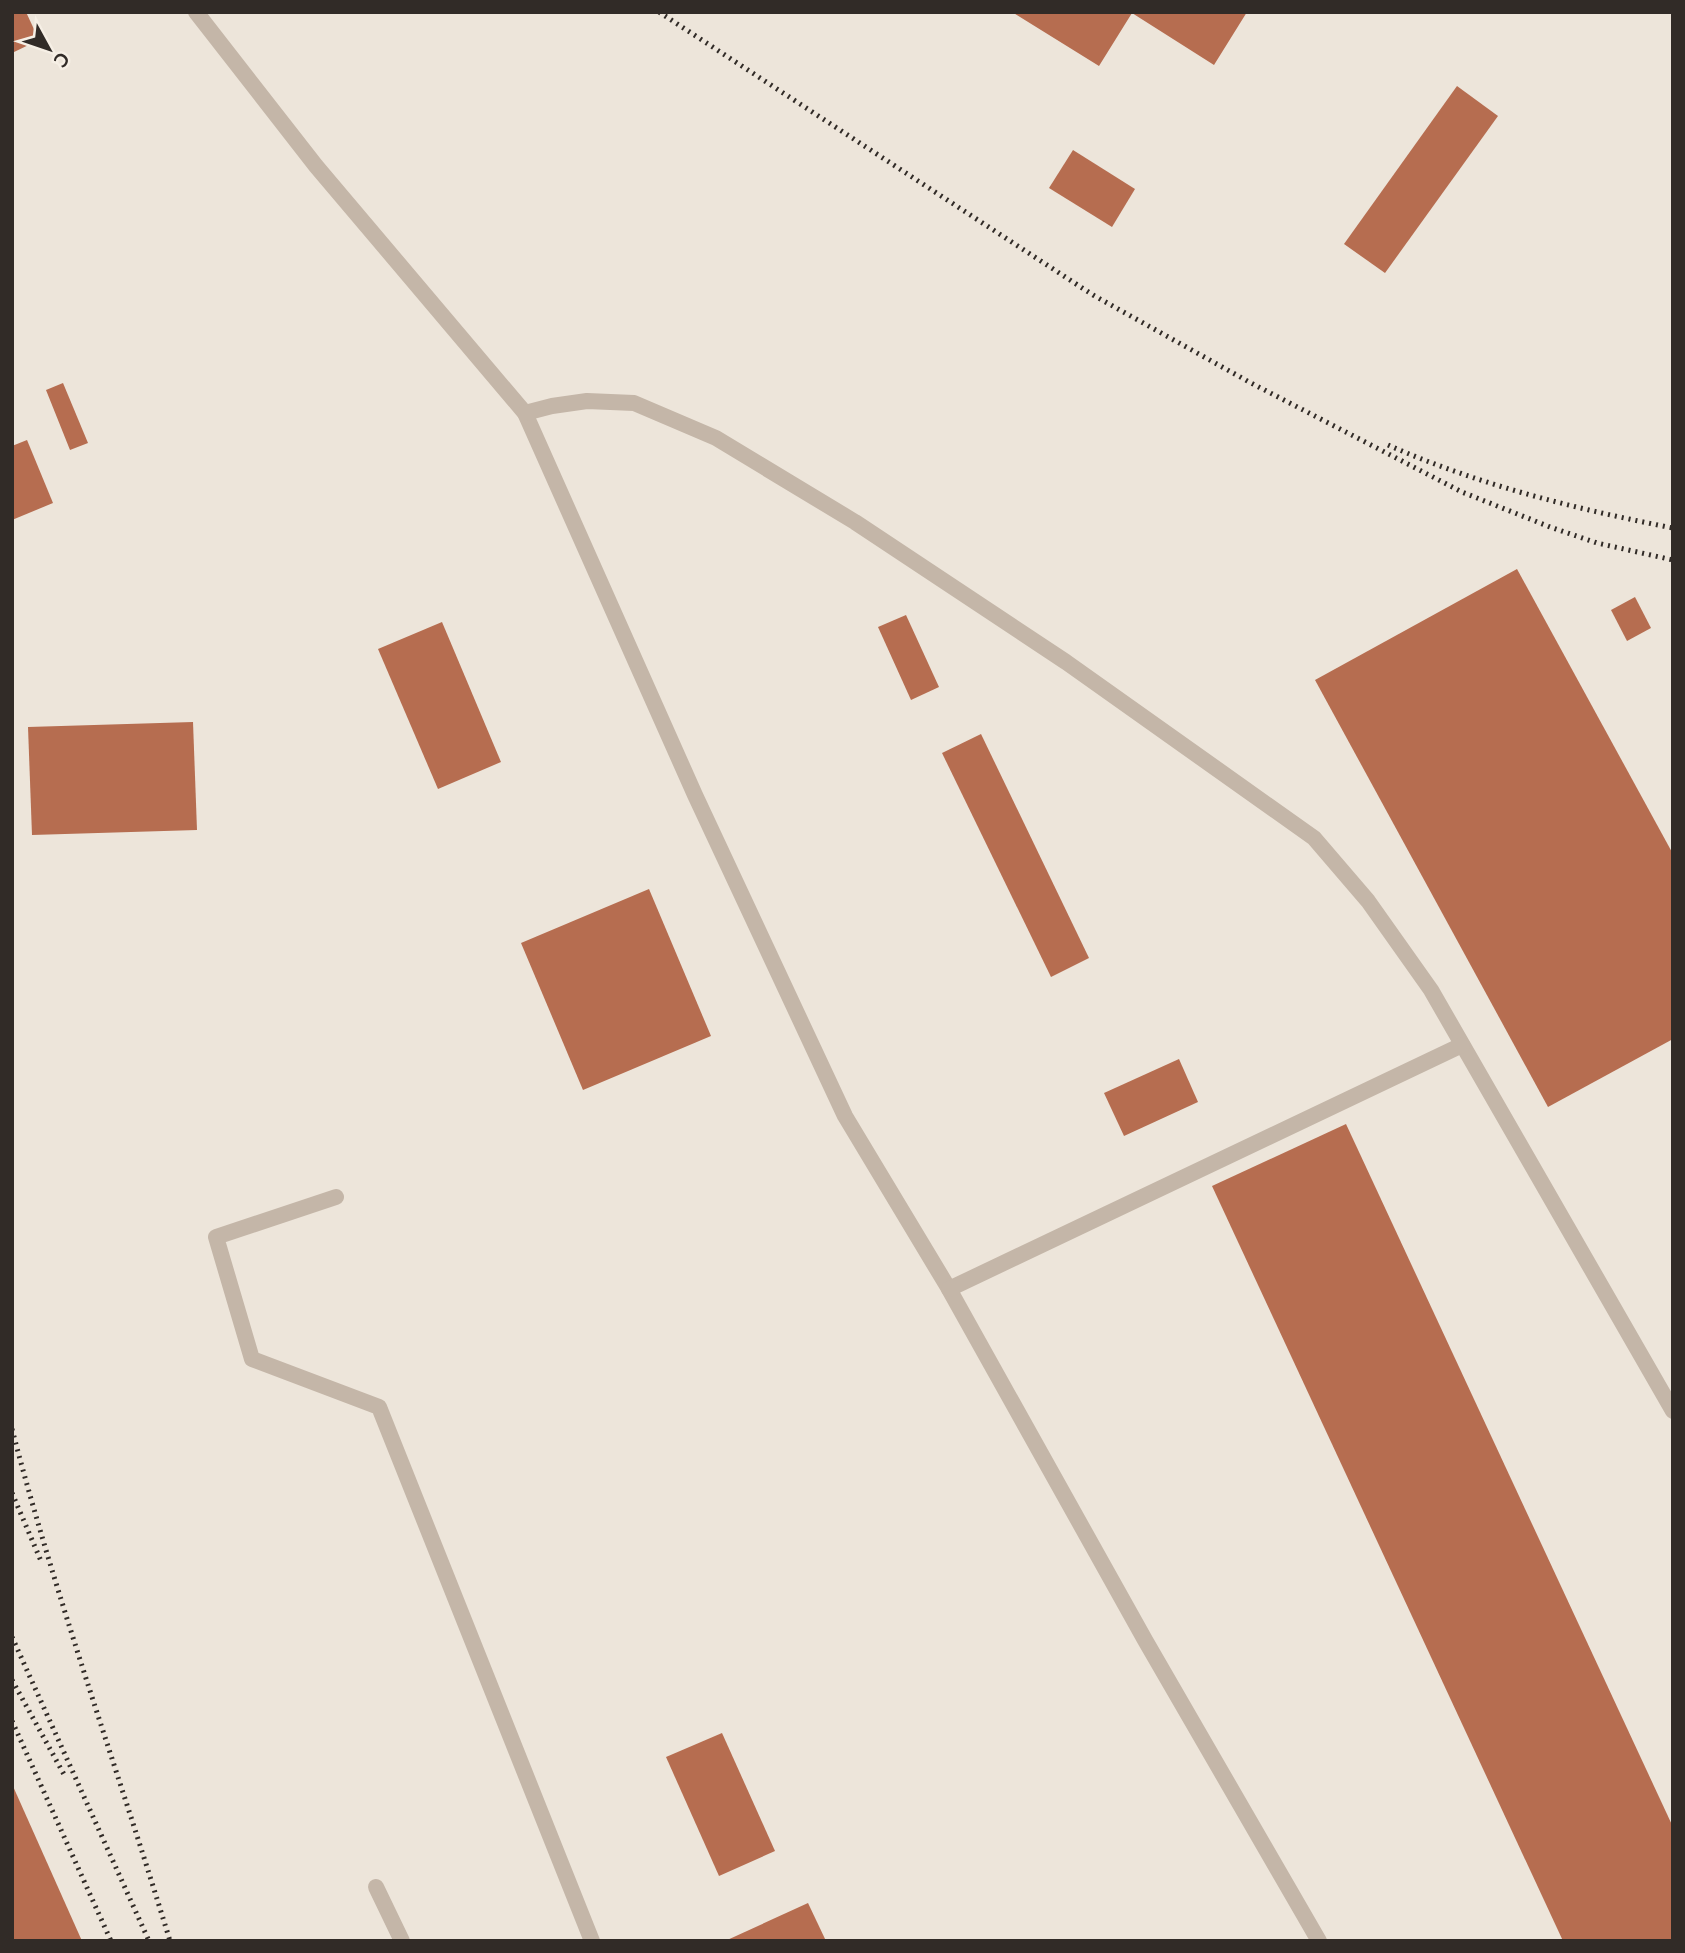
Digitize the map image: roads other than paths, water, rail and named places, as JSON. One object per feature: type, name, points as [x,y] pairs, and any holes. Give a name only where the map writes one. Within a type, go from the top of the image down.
[{"type":"lane","points":[[196,12],[316,166],[525,413],[695,795],[845,1116],[949,1289],[1145,1640],[1319,1941]]},
{"type":"lane","points":[[525,413],[587,401],[635,404],[716,438],[855,522],[1066,662],[1314,838],[1376,912],[1431,990],[1673,1410]]},
{"type":"lane","points":[[949,1289],[1462,1045]]},
{"type":"lane","points":[[336,1197],[216,1237],[251,1359],[379,1407],[592,1941]]},
{"type":"lane","points":[[376,1887],[402,1941]]},
{"type":"railway","points":[[659,12],[1093,295],[1251,383],[1462,492],[1597,543],[1673,560]]},
{"type":"railway","points":[[1388,445],[1493,484],[1600,513],[1673,528]]},
{"type":"railway","points":[[12,1429],[68,1622],[170,1941]]},
{"type":"railway","points":[[12,1493],[41,1561]]},
{"type":"railway","points":[[12,1637],[149,1941]]},
{"type":"railway","points":[[12,1680],[66,1778]]},
{"type":"railway","points":[[12,1721],[111,1941]]}]
